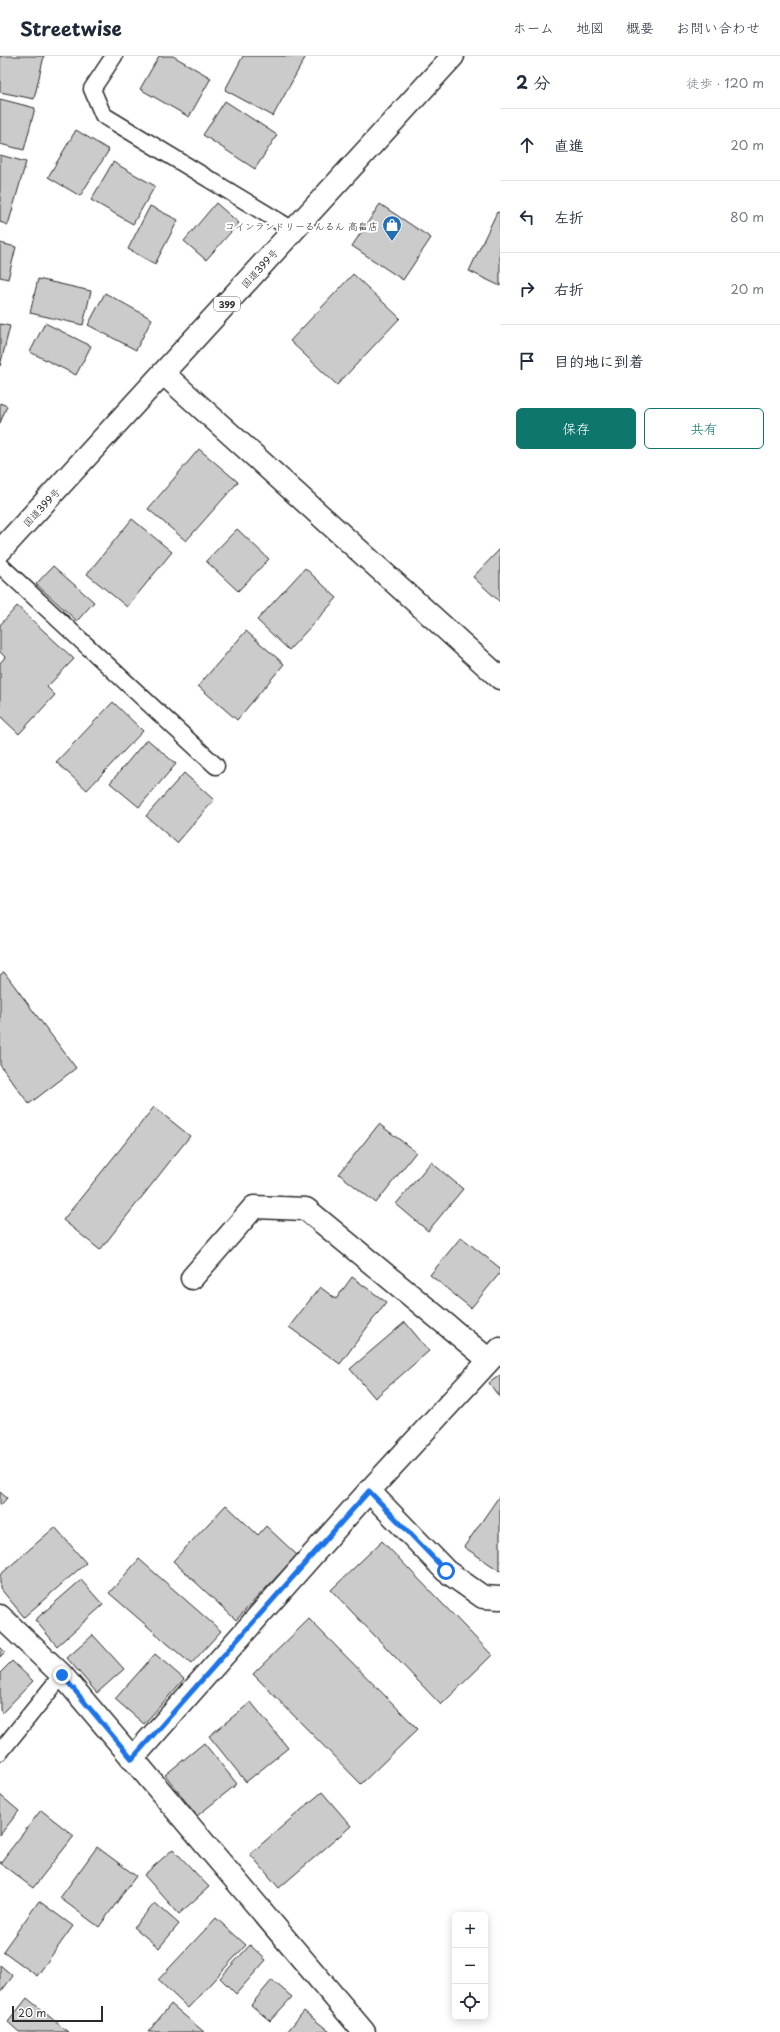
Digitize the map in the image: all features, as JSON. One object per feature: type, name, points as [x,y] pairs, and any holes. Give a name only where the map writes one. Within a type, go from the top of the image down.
[{"type":"main road","name":"国道399号","points":[[0,551],[164,374],[293,230],[453,56]]},
{"type":"main road","points":[[164,374],[500,678]]},
{"type":"main road","points":[[132,1759],[369,1491],[494,1355],[306,1209],[254,1207],[192,1278]]},
{"type":"main road","points":[[369,1491],[446,1571],[483,1597],[500,1598]]},
{"type":"main road","points":[[0,1616],[62,1675],[364,2032]]},
{"type":"lane","points":[[114,56],[92,89],[103,115],[293,230]]},
{"type":"lane","points":[[0,565],[216,766]]},
{"type":"lane","points":[[0,1752],[62,1675]]},
{"type":"building","points":[[0,56],[44,56],[34,99],[0,92]]},
{"type":"building","points":[[159,56],[173,56],[211,78],[189,117],[140,89]]},
{"type":"building","points":[[243,56],[306,56],[273,116],[225,90]]},
{"type":"building","points":[[0,99],[35,108],[24,150],[0,144]]},
{"type":"building","points":[[225,101],[277,135],[255,169],[203,135]]},
{"type":"building","points":[[76,130],[109,150],[80,196],[48,177]]},
{"type":"building","points":[[0,155],[26,162],[8,225],[0,222]]},
{"type":"building","points":[[113,162],[155,186],[133,224],[91,200]]},
{"type":"building","points":[[216,203],[239,223],[206,260],[184,241]]},
{"type":"building","name":"コインランドリーるんるん 高畠店","points":[[380,204],[431,238],[403,280],[352,246]]},
{"type":"building","points":[[150,206],[178,220],[155,264],[128,249]]},
{"type":"building","points":[[497,212],[500,213],[500,286],[469,271]]},
{"type":"building","points":[[0,243],[16,247],[8,279],[0,277]]},
{"type":"building","points":[[353,274],[400,318],[337,385],[290,341]]},
{"type":"building","points":[[38,279],[91,291],[83,325],[30,313]]},
{"type":"building","points":[[105,293],[152,319],[136,350],[88,325]]},
{"type":"building","points":[[45,323],[91,346],[76,375],[30,352]]},
{"type":"building","points":[[0,324],[10,326],[0,366]]},
{"type":"building","points":[[0,403],[7,406],[0,423]]},
{"type":"building","points":[[199,449],[238,482],[186,541],[148,509]]},
{"type":"building","points":[[132,519],[172,552],[127,607],[87,574]]},
{"type":"building","points":[[237,529],[269,559],[238,591],[206,561]]},
{"type":"building","points":[[500,549],[500,602],[473,577]]},
{"type":"building","points":[[53,566],[94,602],[77,621],[36,584]]},
{"type":"building","points":[[305,568],[337,598],[289,650],[257,620]]},
{"type":"building","points":[[17,606],[74,659],[47,687],[55,695],[19,734],[0,716],[0,663],[5,657],[0,652],[0,625]]},
{"type":"building","points":[[246,631],[284,664],[237,720],[198,686]]},
{"type":"building","points":[[113,702],[143,731],[87,790],[56,762]]},
{"type":"building","points":[[147,739],[176,764],[139,807],[110,783]]},
{"type":"building","points":[[184,773],[214,800],[177,843],[146,816]]},
{"type":"building","points":[[4,972],[76,1068],[29,1104],[0,1065],[0,975]]},
{"type":"building","points":[[154,1107],[190,1136],[100,1250],[63,1220]]},
{"type":"building","points":[[379,1124],[416,1152],[376,1203],[339,1174]]},
{"type":"building","points":[[431,1162],[463,1189],[428,1231],[396,1204]]},
{"type":"building","points":[[461,1237],[500,1268],[500,1273],[471,1308],[430,1275]]},
{"type":"building","points":[[352,1277],[386,1302],[340,1364],[289,1327],[320,1287],[336,1299]]},
{"type":"building","points":[[405,1322],[429,1351],[375,1398],[350,1369]]},
{"type":"building","points":[[500,1375],[500,1398],[489,1383]]},
{"type":"building","points":[[0,1492],[7,1498],[0,1506]]},
{"type":"building","points":[[500,1495],[500,1571],[464,1547]]},
{"type":"building","points":[[226,1505],[258,1535],[266,1526],[297,1555],[236,1620],[173,1561]]},
{"type":"building","points":[[55,1527],[86,1563],[24,1617],[0,1588],[0,1575]]},
{"type":"building","points":[[382,1541],[492,1655],[441,1705],[331,1590]]},
{"type":"building","points":[[139,1559],[221,1631],[191,1664],[109,1593]]},
{"type":"building","points":[[81,1580],[103,1605],[57,1646],[35,1620]]},
{"type":"building","points":[[309,1619],[418,1729],[361,1784],[253,1674]]},
{"type":"building","points":[[93,1635],[124,1669],[97,1693],[67,1658]]},
{"type":"building","points":[[0,1647],[5,1652],[0,1657]]},
{"type":"building","points":[[155,1654],[184,1679],[144,1724],[115,1699]]},
{"type":"building","points":[[12,1661],[33,1681],[2,1713],[0,1710],[0,1673]]},
{"type":"building","points":[[251,1702],[288,1748],[246,1782],[209,1736]]},
{"type":"building","points":[[204,1743],[237,1784],[197,1816],[165,1775]]},
{"type":"building","points":[[322,1792],[351,1826],[279,1888],[250,1854]]},
{"type":"building","points":[[0,1795],[19,1811],[0,1835]]},
{"type":"building","points":[[41,1810],[74,1836],[33,1888],[0,1863]]},
{"type":"building","points":[[97,1847],[136,1876],[99,1927],[60,1898]]},
{"type":"building","points":[[173,1849],[209,1887],[179,1914],[144,1875]]},
{"type":"building","points":[[39,1901],[73,1926],[37,1976],[3,1951]]},
{"type":"building","points":[[155,1903],[179,1924],[159,1948],[134,1927]]},
{"type":"building","points":[[216,1918],[246,1945],[188,2008],[158,1980]]},
{"type":"building","points":[[250,1945],[266,1960],[236,1994],[220,1978]]},
{"type":"building","points":[[0,1965],[13,1976],[0,1993]]},
{"type":"building","points":[[272,1980],[292,1997],[270,2021],[251,2005]]},
{"type":"building","points":[[27,1998],[68,2032],[19,2032],[8,2022]]},
{"type":"building","points":[[171,2004],[204,2032],[148,2032]]},
{"type":"building","points":[[304,2011],[330,2032],[287,2032]]},
{"type":"place","name":"コインランドリーるんるん 高畠店","points":[[392,242]]},
{"type":"route","points":[[62,1675],[132,1759],[369,1491],[446,1571]]}]
